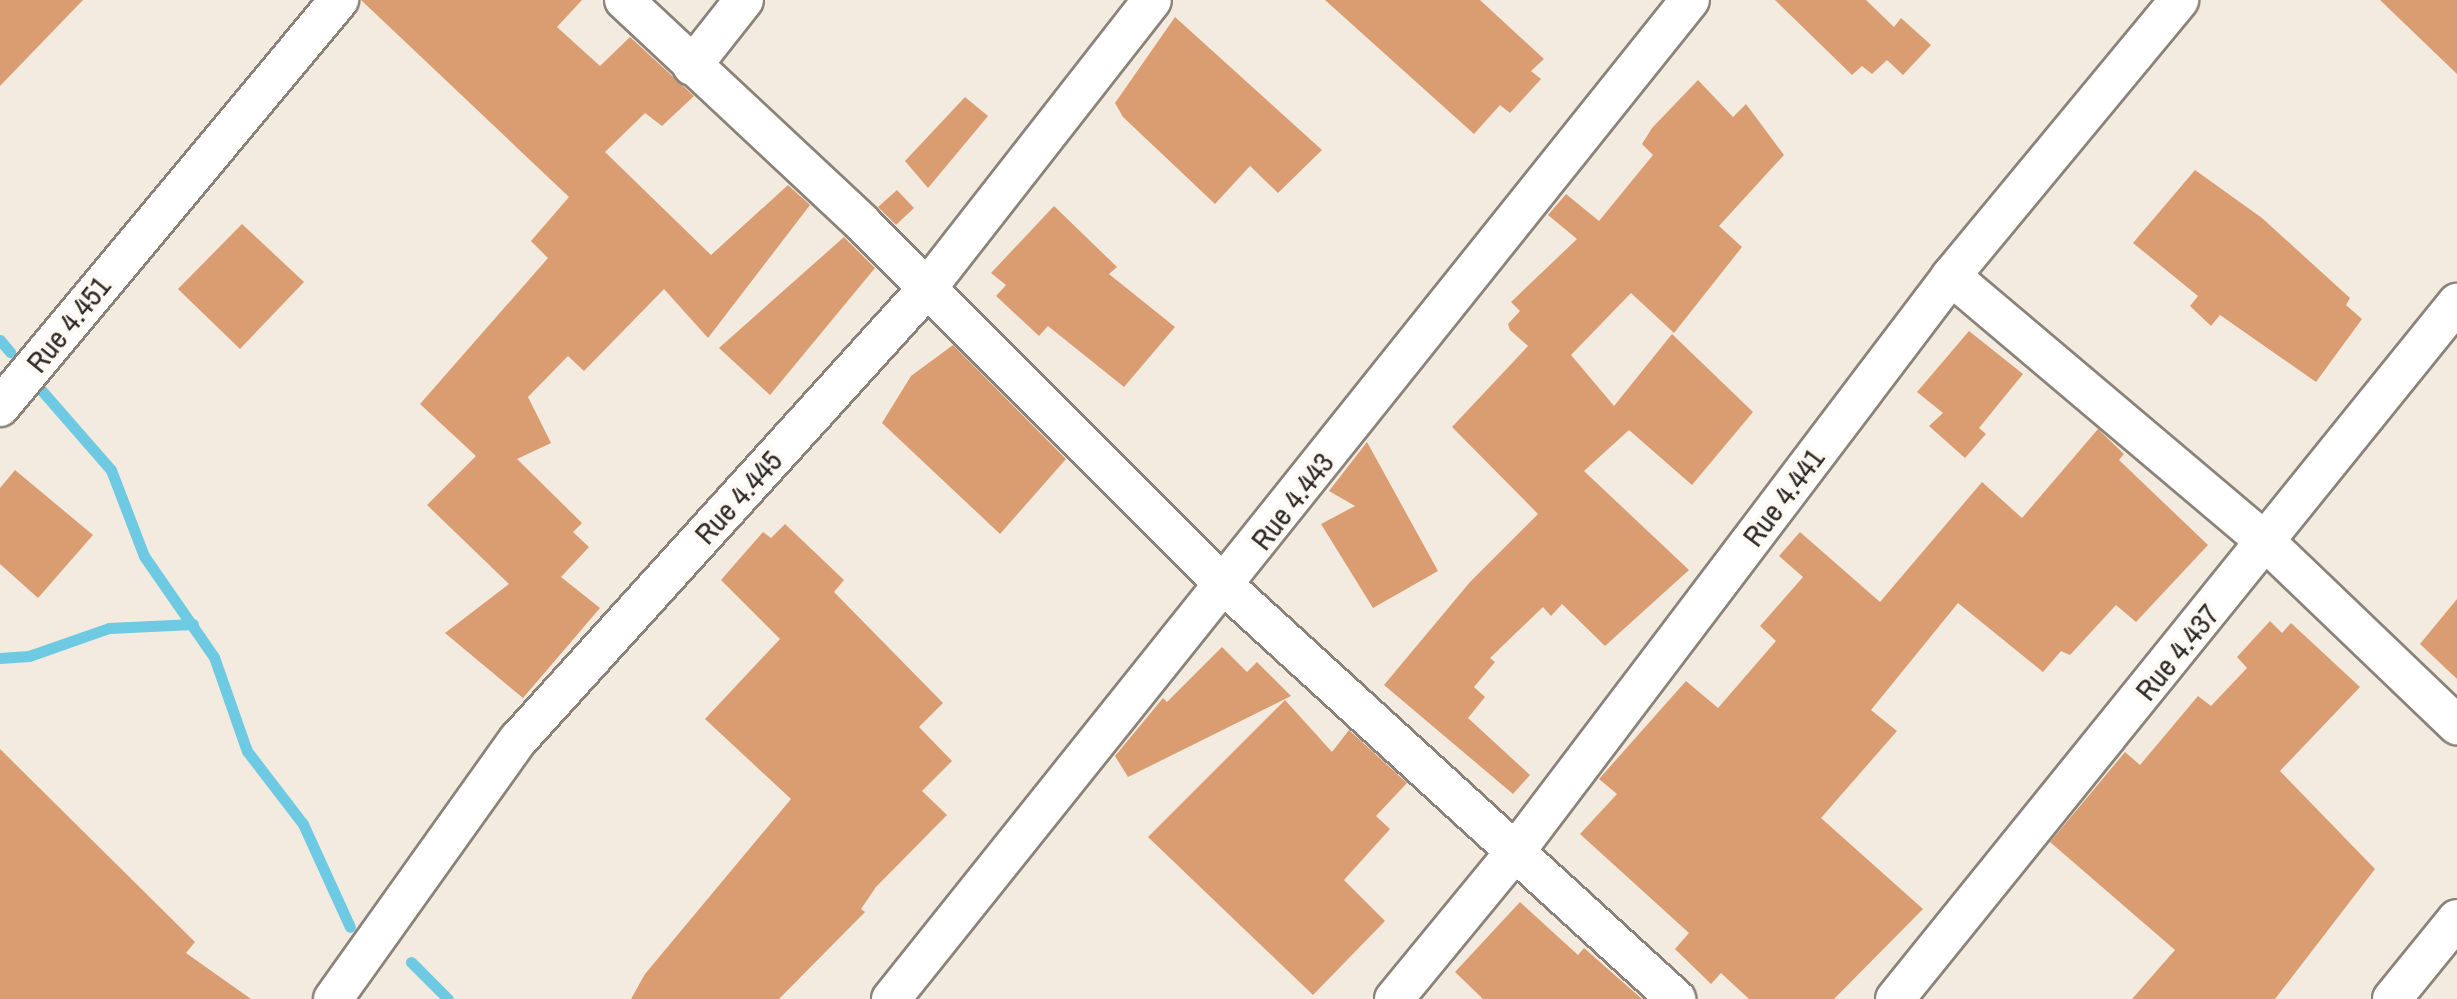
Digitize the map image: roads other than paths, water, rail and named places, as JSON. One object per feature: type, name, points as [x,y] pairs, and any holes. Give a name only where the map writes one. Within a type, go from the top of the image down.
[{"type":"street","name":"Rue 4.451","points":[[0,407],[339,0]]},
{"type":"street","points":[[624,0],[862,223],[924,292],[1225,586],[1518,848],[1676,999]]},
{"type":"street","points":[[692,66],[744,0]]},
{"type":"street","name":"Rue 4.445","points":[[332,999],[518,740],[924,292],[1152,0]]},
{"type":"street","name":"Rue 4.443","points":[[891,999],[1690,0]]},
{"type":"street","name":"Rue 4.441","points":[[1394,999],[1518,848],[1951,276],[2179,0]]},
{"type":"street","points":[[1951,276],[2266,542],[2457,725]]},
{"type":"street","name":"Rue 4.437","points":[[1895,999],[2457,303]]},
{"type":"street","points":[[2392,999],[2457,918]]},
{"type":"waterway","points":[[0,340],[10,352]]},
{"type":"waterway","points":[[36,384],[111,470],[144,556],[214,657],[247,751],[303,824],[350,927]]},
{"type":"waterway","points":[[0,658],[29,656],[109,628],[193,624]]},
{"type":"waterway","points":[[411,962],[448,999]]}]
